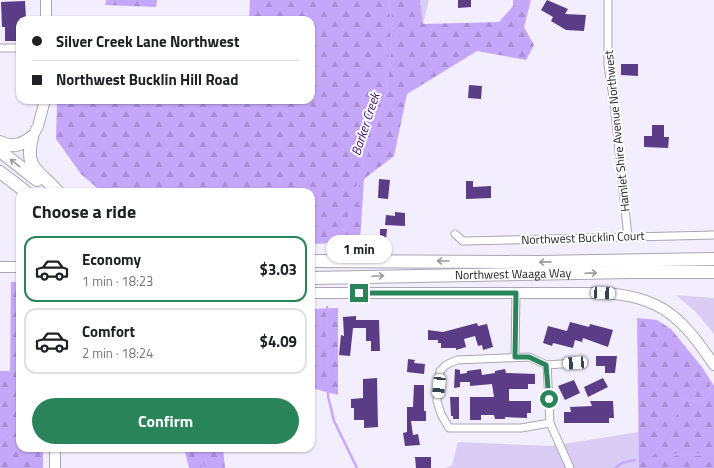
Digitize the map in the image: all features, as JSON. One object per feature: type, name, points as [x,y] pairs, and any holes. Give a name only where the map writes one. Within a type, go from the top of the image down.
[{"type":"highway","points":[[0,142],[14,146],[24,144],[32,137]]},
{"type":"highway","points":[[32,137],[29,151],[30,160],[34,169],[54,188]]},
{"type":"highway","points":[[0,151],[47,188]]},
{"type":"highway","points":[[0,172],[21,188]]},
{"type":"highway","points":[[640,260],[714,253]]},
{"type":"highway","name":"Northwest Waaga Way","points":[[315,261],[714,260]]},
{"type":"highway","name":"Northwest Waaga Way","points":[[315,278],[631,272],[714,272]]},
{"type":"main road","points":[[46,0],[46,16]]},
{"type":"main road","points":[[32,137],[38,126],[44,104]]},
{"type":"main road","points":[[0,267],[16,267]]},
{"type":"main road","points":[[315,293],[610,293],[630,296],[646,300],[661,307],[680,321],[696,338],[714,365]]},
{"type":"main road","points":[[55,452],[55,468]]},
{"type":"street","name":"Hamlet Shire Avenue Northwest","points":[[608,0],[608,65],[614,103],[628,237]]},
{"type":"street","points":[[0,48],[16,48]]},
{"type":"street","name":"Northwest Bucklin Court","points":[[455,234],[463,241],[714,234]]},
{"type":"street","points":[[515,357],[516,293]]},
{"type":"street","points":[[550,423],[522,428],[449,428],[444,420],[437,401],[440,371],[446,364],[457,360],[529,357],[546,365],[575,363]]},
{"type":"street","points":[[546,365],[550,423],[570,468]]},
{"type":"shaded area","points":[[420,0],[429,0],[423,24]]},
{"type":"shaded area","points":[[676,295],[714,298],[714,334],[696,312]]},
{"type":"shaded area","points":[[639,432],[639,468],[446,468],[452,465],[458,442],[551,446]]},
{"type":"green space","points":[[106,0],[157,0],[156,7],[105,5]]},
{"type":"green space","points":[[250,0],[420,0],[423,24],[499,22],[513,6],[513,0],[531,0],[524,27],[534,45],[526,60],[477,51],[407,94],[394,156],[364,179],[360,242],[315,244],[315,188],[97,188],[81,174],[56,139],[57,104],[315,104],[315,16],[249,16]]},
{"type":"green space","points":[[11,282],[16,282],[16,452],[43,452],[43,468],[0,468],[0,371],[10,371]]},
{"type":"green space","points":[[338,308],[338,395],[315,389],[315,309]]},
{"type":"green space","points":[[637,318],[657,320],[671,329],[702,367],[714,386],[714,468],[639,468]]},
{"type":"green space","points":[[185,452],[223,452],[225,468],[189,468]]},
{"type":"building","points":[[458,0],[471,0],[471,7],[458,8]]},
{"type":"building","points":[[547,0],[568,9],[565,14],[586,15],[584,31],[566,30],[551,21],[553,17],[541,10]]},
{"type":"building","points":[[25,1],[26,16],[16,16],[16,41],[5,41],[5,27],[2,27],[1,2]]},
{"type":"building","points":[[621,64],[638,64],[638,76],[621,75]]},
{"type":"building","points":[[469,85],[482,86],[481,99],[468,98]]},
{"type":"building","points":[[652,125],[664,125],[664,137],[669,137],[668,148],[644,147],[644,136],[652,136]]},
{"type":"building","points":[[379,179],[390,180],[388,199],[378,198]]},
{"type":"building","points":[[466,181],[473,181],[473,187],[491,186],[491,198],[466,199]]},
{"type":"building","points":[[395,212],[405,213],[405,226],[385,225],[386,215],[395,216]]},
{"type":"building","points":[[380,229],[387,229],[386,240],[380,240]]},
{"type":"building","points":[[356,316],[356,320],[379,320],[380,351],[371,351],[371,341],[366,341],[366,328],[353,328],[350,356],[339,355],[341,335],[344,336],[343,317]]},
{"type":"building","points":[[570,322],[589,327],[590,324],[613,330],[608,347],[583,338],[582,342],[575,340],[573,348],[553,343],[552,346],[543,343],[548,326],[567,331]]},
{"type":"building","points":[[477,323],[478,326],[487,324],[493,347],[483,350],[482,345],[478,346],[475,336],[464,339],[466,347],[456,350],[456,348],[441,348],[441,343],[438,343],[438,340],[428,340],[428,330],[443,332]]},
{"type":"building","points":[[596,356],[617,356],[615,373],[605,373],[605,366],[596,366]]},
{"type":"building","points":[[408,359],[415,360],[414,363],[425,364],[424,374],[407,372]]},
{"type":"building","points":[[455,369],[460,370],[460,374],[467,373],[467,371],[481,369],[482,375],[495,373],[495,371],[505,369],[506,373],[535,374],[535,384],[528,384],[528,389],[509,389],[509,401],[531,401],[531,413],[527,413],[527,418],[505,417],[505,419],[495,419],[494,415],[481,415],[481,420],[470,420],[470,397],[494,397],[492,384],[470,386],[470,382],[460,382],[460,387],[454,388]]},
{"type":"building","points":[[377,378],[378,427],[364,428],[364,420],[354,420],[354,408],[351,408],[351,399],[363,398],[363,379]]},
{"type":"building","points":[[603,378],[608,387],[588,397],[584,387]]},
{"type":"building","points":[[574,380],[580,393],[565,400],[558,386]]},
{"type":"building","points":[[414,385],[424,385],[424,411],[426,411],[426,421],[411,421],[413,435],[418,434],[420,445],[405,446],[403,433],[407,432],[407,407],[413,407]]},
{"type":"building","points":[[450,397],[459,397],[459,419],[453,419],[453,416],[451,416]]},
{"type":"building","points":[[590,401],[613,401],[614,418],[609,418],[609,423],[564,423],[564,412],[571,412],[570,407],[592,406]]},
{"type":"building","points":[[415,457],[431,457],[431,468],[416,468]]},
{"type":"waterway","name":"Barker Creek","points":[[335,249],[342,241],[356,195],[359,177],[386,95],[392,29],[389,0]]},
{"type":"waterway","name":"Barker Creek","points":[[327,307],[328,396],[334,421],[357,468]]},
{"type":"waterway","points":[[647,461],[657,449],[684,399],[694,401],[707,397],[710,395],[711,383]]},
{"type":"waterway","points":[[0,439],[6,433],[16,432]]},
{"type":"waterway","points":[[198,452],[204,468]]},
{"type":"waterway","points":[[648,461],[679,454],[714,455]]},
{"type":"waterway","points":[[615,468],[622,463],[635,460]]},
{"type":"route","points":[[359,293],[516,293],[515,357],[529,357],[546,365],[549,399]]}]
